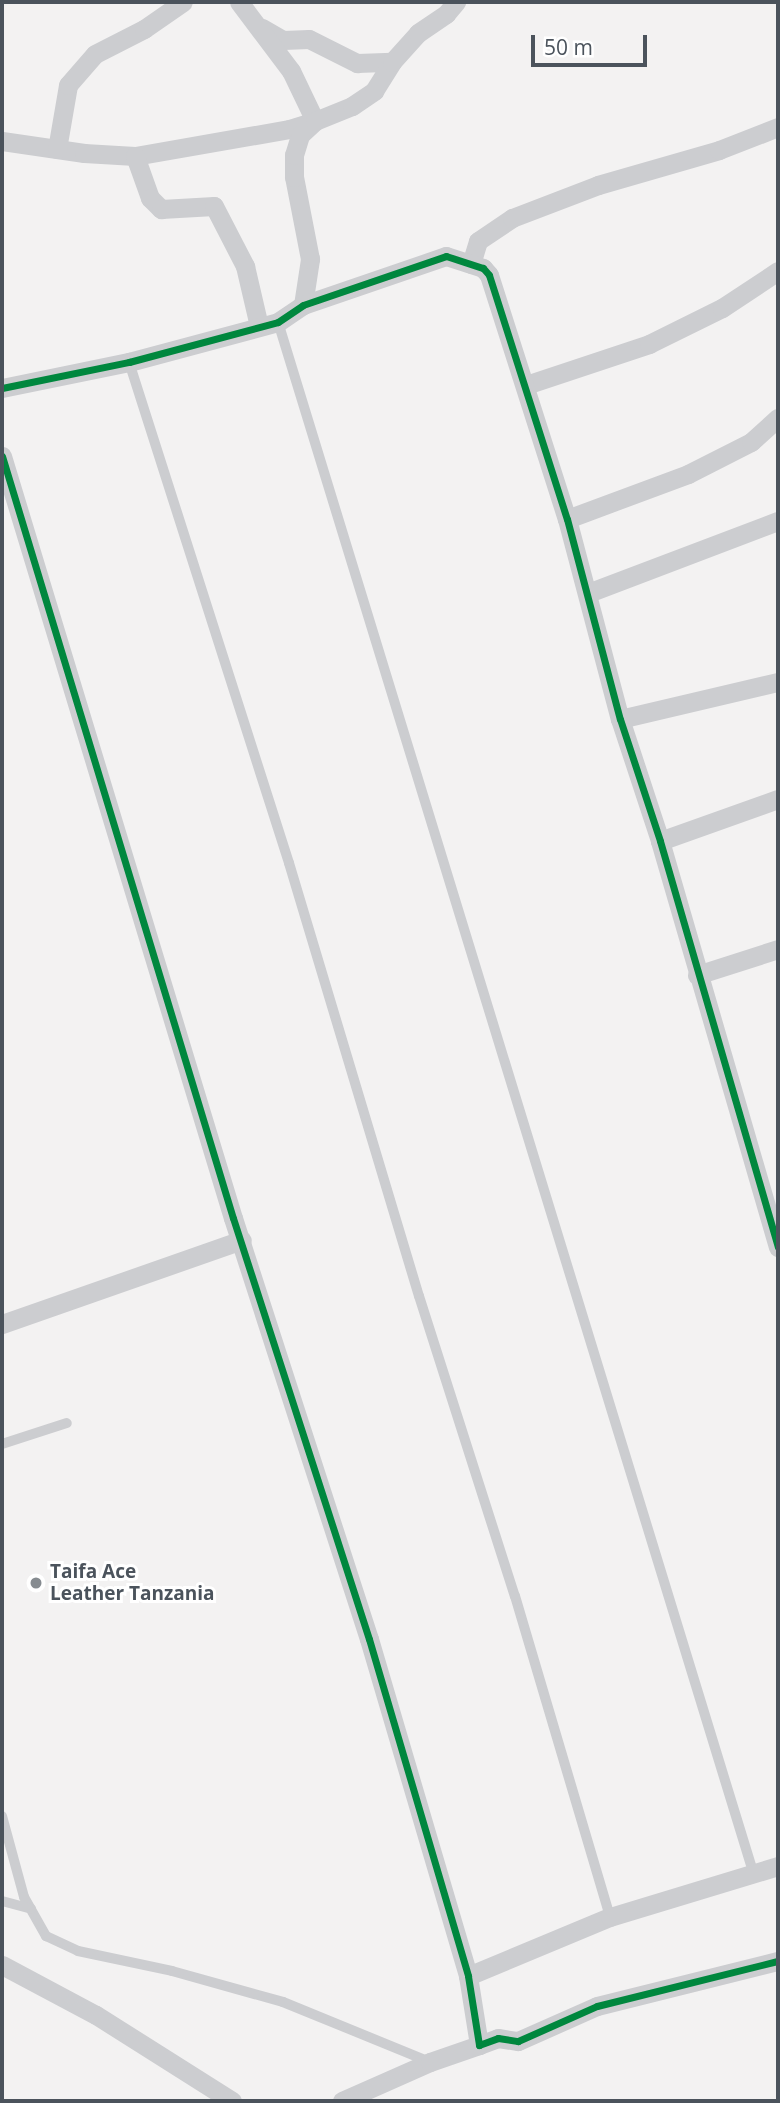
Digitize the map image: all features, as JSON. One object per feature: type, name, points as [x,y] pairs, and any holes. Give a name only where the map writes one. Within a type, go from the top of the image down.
[{"type":"street","points":[[57,149],[68,85],[95,54],[144,29],[183,2]]},
{"type":"street","points":[[239,2],[261,27],[291,71],[315,121]]},
{"type":"street","points":[[2,141],[135,156],[289,129],[352,106],[374,91],[392,62],[418,33],[446,14],[453,3]]},
{"type":"street","points":[[261,27],[283,40],[309,39],[357,63],[392,62]]},
{"type":"street","points":[[303,306],[310,259],[297,204],[294,155],[300,135],[315,121]]},
{"type":"street","points":[[471,264],[478,241],[512,218],[598,185],[719,150],[778,127]]},
{"type":"street","points":[[135,156],[150,198],[161,209],[214,206],[269,324]]},
{"type":"street","points":[[2,388],[129,362],[269,324],[303,306],[446,256],[471,264],[489,275],[567,519],[620,719],[660,841],[778,1247]]},
{"type":"street","points":[[526,385],[649,344],[722,308],[778,271]]},
{"type":"street","points":[[567,519],[688,474],[751,442],[778,418]]},
{"type":"street","points":[[2,456],[242,1240],[369,1639],[468,1976],[479,2045]]},
{"type":"street","points":[[588,593],[778,521]]},
{"type":"street","points":[[620,719],[778,682]]},
{"type":"street","points":[[660,841],[778,799]]},
{"type":"street","points":[[697,975],[778,949]]},
{"type":"street","points":[[2,1324],[242,1240]]},
{"type":"street","points":[[468,1976],[610,1917],[753,1871],[778,1866]]},
{"type":"street","points":[[342,2101],[430,2062],[498,2038],[518,2040],[597,2007],[778,1961]]},
{"type":"street","points":[[2,1965],[96,2015],[232,2101]]},
{"type":"lane","points":[[269,324],[753,1871]]},
{"type":"lane","points":[[129,362],[289,863],[419,1296],[515,1596],[610,1917]]},
{"type":"lane","points":[[2,1444],[67,1423]]},
{"type":"lane","points":[[2,1816],[24,1897],[46,1936],[78,1951],[172,1971],[283,2002],[430,2062]]},
{"type":"lane","points":[[2,1901],[31,1909]]},
{"type":"cycle path","points":[[2,388],[129,362],[278,322],[303,305],[446,256],[483,268],[489,275],[567,519],[620,719],[660,841],[778,1247]]},
{"type":"cycle path","points":[[2,456],[233,1218],[369,1639],[468,1976],[479,2045],[498,2038],[518,2041],[597,2006],[778,1961]]},
{"type":"place","name":"Taifa Ace Leather Tanzania","points":[[36,1583]]}]
